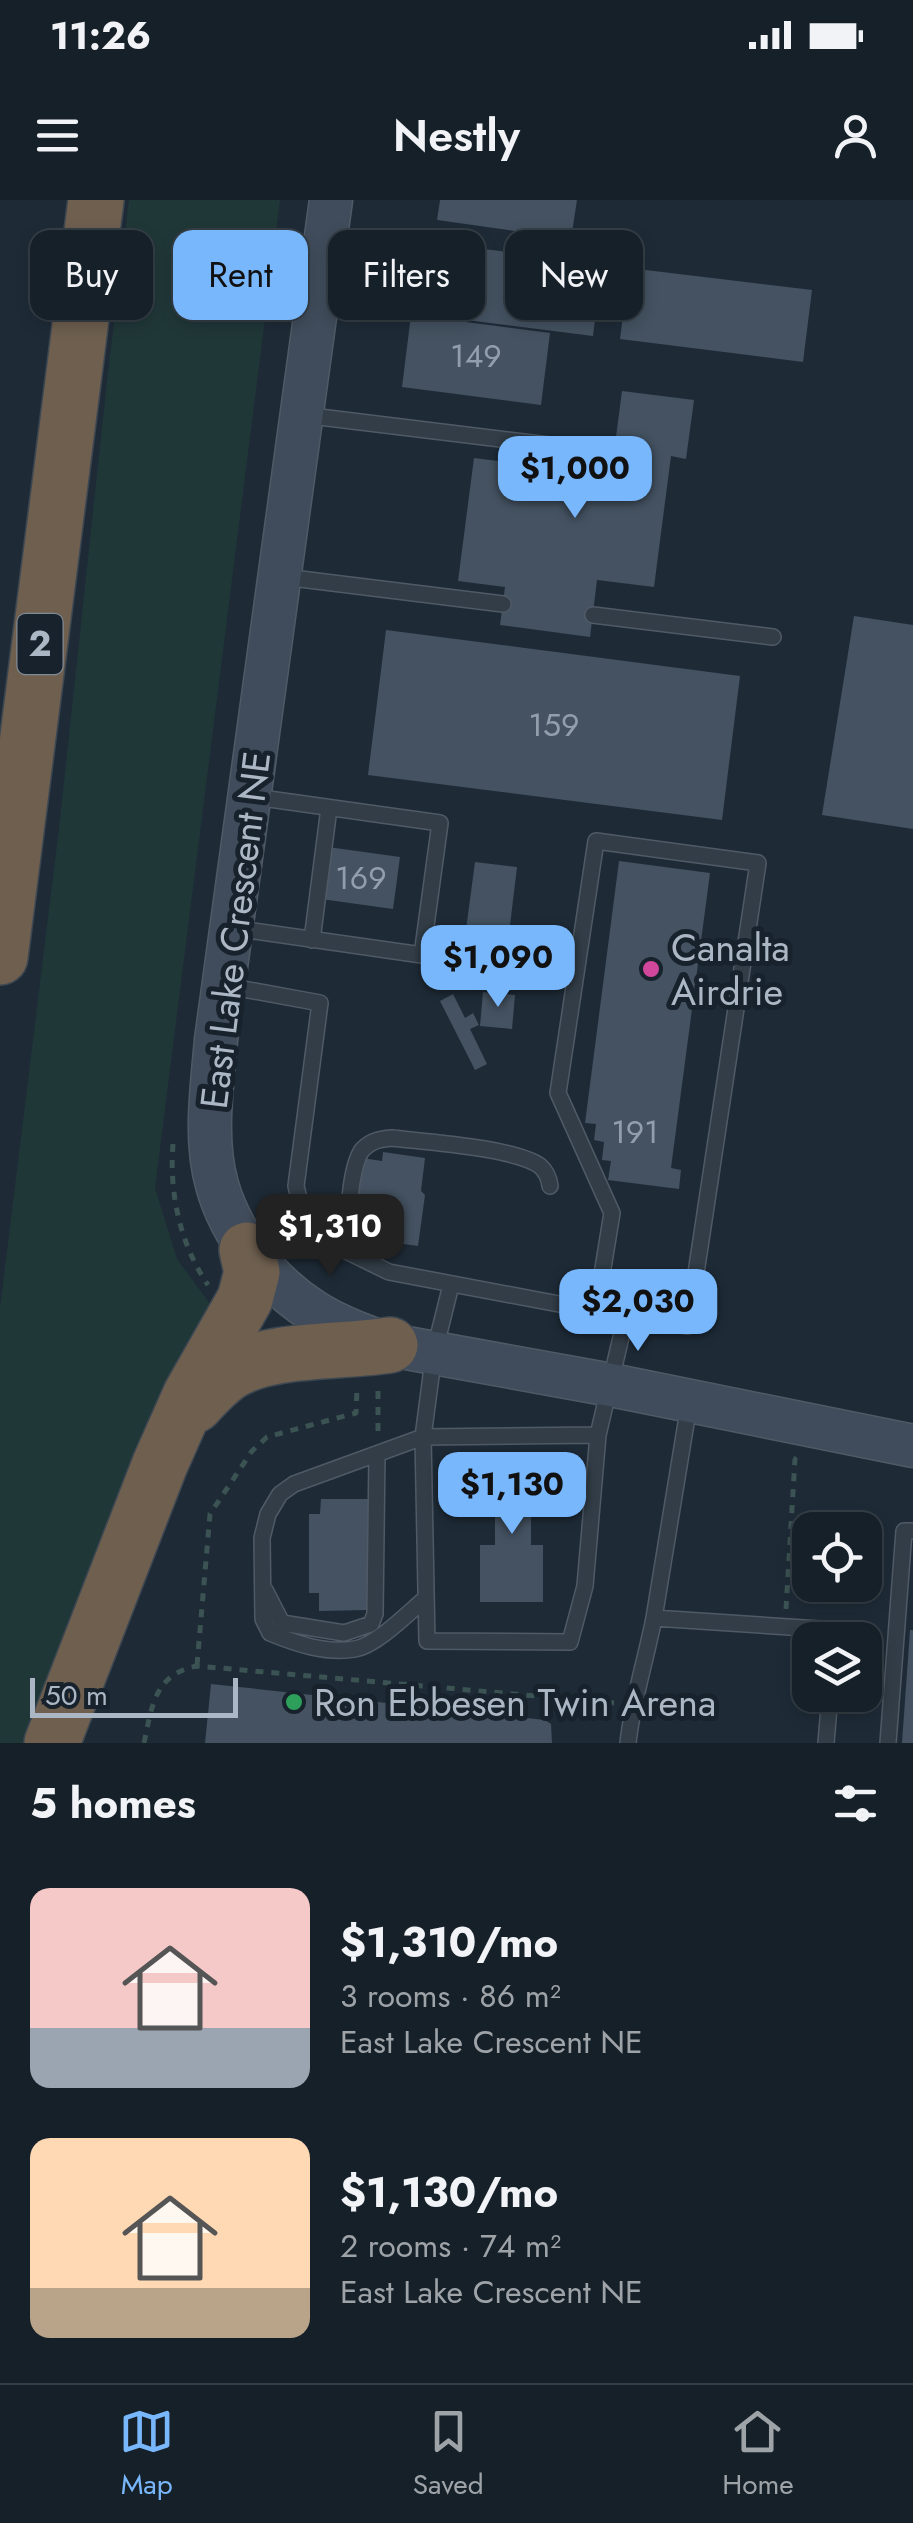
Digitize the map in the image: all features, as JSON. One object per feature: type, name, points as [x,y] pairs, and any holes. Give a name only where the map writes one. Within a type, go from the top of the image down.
[{"type":"highway","name":"2","points":[[0,957],[96,200]]},
{"type":"highway","points":[[52,1743],[160,1464],[191,1394],[245,1298],[252,1272],[247,1250]]},
{"type":"highway","points":[[160,1464],[194,1406],[213,1385],[256,1360],[360,1350],[401,1358]]},
{"type":"street","name":"East Lake Crescent NE","points":[[330,200],[210,1099],[211,1150],[216,1184],[226,1210],[247,1250],[313,1312],[401,1358],[610,1385],[913,1446]]},
{"type":"lane","points":[[303,415],[582,449]]},
{"type":"lane","points":[[280,576],[502,604]]},
{"type":"lane","points":[[592,615],[773,637]]},
{"type":"lane","points":[[232,928],[422,955],[440,824],[250,796]]},
{"type":"lane","points":[[312,940],[329,808]]},
{"type":"lane","points":[[224,986],[320,1003],[296,1186],[300,1203],[314,1226],[346,1250],[389,1272],[451,1285],[688,1326],[758,863],[596,841],[558,1093],[612,1213],[596,1310]]},
{"type":"lane","points":[[346,1250],[355,1164],[362,1150],[374,1140],[392,1138],[513,1154],[538,1164],[548,1174],[550,1186]]},
{"type":"lane","points":[[451,1285],[401,1358],[423,1438],[427,1641],[570,1642],[585,1586],[598,1435],[626,1316]]},
{"type":"lane","points":[[628,1743],[654,1618],[690,1402]]},
{"type":"lane","points":[[426,1598],[358,1649],[312,1648],[270,1634],[264,1619],[262,1538],[268,1514],[280,1494],[294,1484],[423,1438],[598,1435]]},
{"type":"lane","points":[[263,1586],[282,1623],[344,1633],[371,1624],[375,1614],[377,1454]]},
{"type":"lane","points":[[888,1743],[904,1530],[913,1531]]},
{"type":"lane","points":[[654,1618],[792,1627]]},
{"type":"lane","points":[[826,1743],[829,1712]]},
{"type":"path","points":[[377,1454],[401,1358]]},
{"type":"path","points":[[783,1457],[794,1459],[785,1626]]},
{"type":"path","points":[[144,1743],[157,1691],[181,1669],[197,1666],[635,1705]]},
{"type":"green space","points":[[129,200],[280,200],[276,230],[173,230],[173,320],[265,320],[155,1188],[177,1259],[213,1308],[32,1743],[0,1743],[0,1308],[59,829],[114,320],[153,320],[153,230],[125,230]]},
{"type":"building","points":[[440,200],[577,200],[572,230],[508,230],[437,220]]},
{"type":"building","points":[[485,249],[505,252],[505,320],[595,320],[593,336],[466,320],[485,320]]},
{"type":"building","points":[[643,270],[812,290],[803,362],[620,339],[622,320],[643,320]]},
{"type":"building","points":[[410,320],[450,320],[550,333],[541,405],[402,387]]},
{"type":"building","points":[[622,391],[694,400],[686,459],[671,456],[654,587],[597,580],[590,637],[500,625],[505,587],[458,581],[474,458],[611,475]]},
{"type":"building","points":[[854,616],[913,625],[913,829],[822,815]]},
{"type":"building","points":[[386,630],[740,676],[722,820],[368,775]]},
{"type":"building","points":[[328,847],[400,857],[393,909],[321,899]]},
{"type":"building","name":"Canalta Airdrie","points":[[619,861],[710,873],[671,1168],[681,1170],[679,1189],[608,1180],[611,1161],[602,1160],[604,1142],[594,1140],[596,1124],[585,1123]]},
{"type":"building","points":[[475,862],[517,867],[508,942],[465,937]]},
{"type":"building","points":[[483,992],[515,995],[512,1029],[480,1026]]},
{"type":"building","points":[[453,994],[465,1018],[473,1013],[479,1025],[470,1029],[487,1064],[475,1070],[440,1001]]},
{"type":"building","points":[[383,1152],[425,1158],[418,1246],[352,1234],[362,1158],[382,1161]]},
{"type":"building","points":[[495,1452],[531,1452],[531,1545],[543,1545],[543,1602],[480,1602],[480,1545],[495,1545]]},
{"type":"building","points":[[321,1499],[370,1499],[371,1591],[367,1591],[367,1610],[319,1611],[319,1593],[309,1593],[309,1514],[320,1514]]},
{"type":"building","points":[[910,1630],[913,1743],[902,1743]]},
{"type":"building","name":"Ron Ebbesen Twin Arena","points":[[211,1684],[545,1720],[551,1724],[552,1743],[205,1743]]},
{"type":"place","name":"Canalta Airdrie","points":[[651,969]]},
{"type":"place","name":"Ron Ebbesen Twin Arena","points":[[294,1702]]}]
